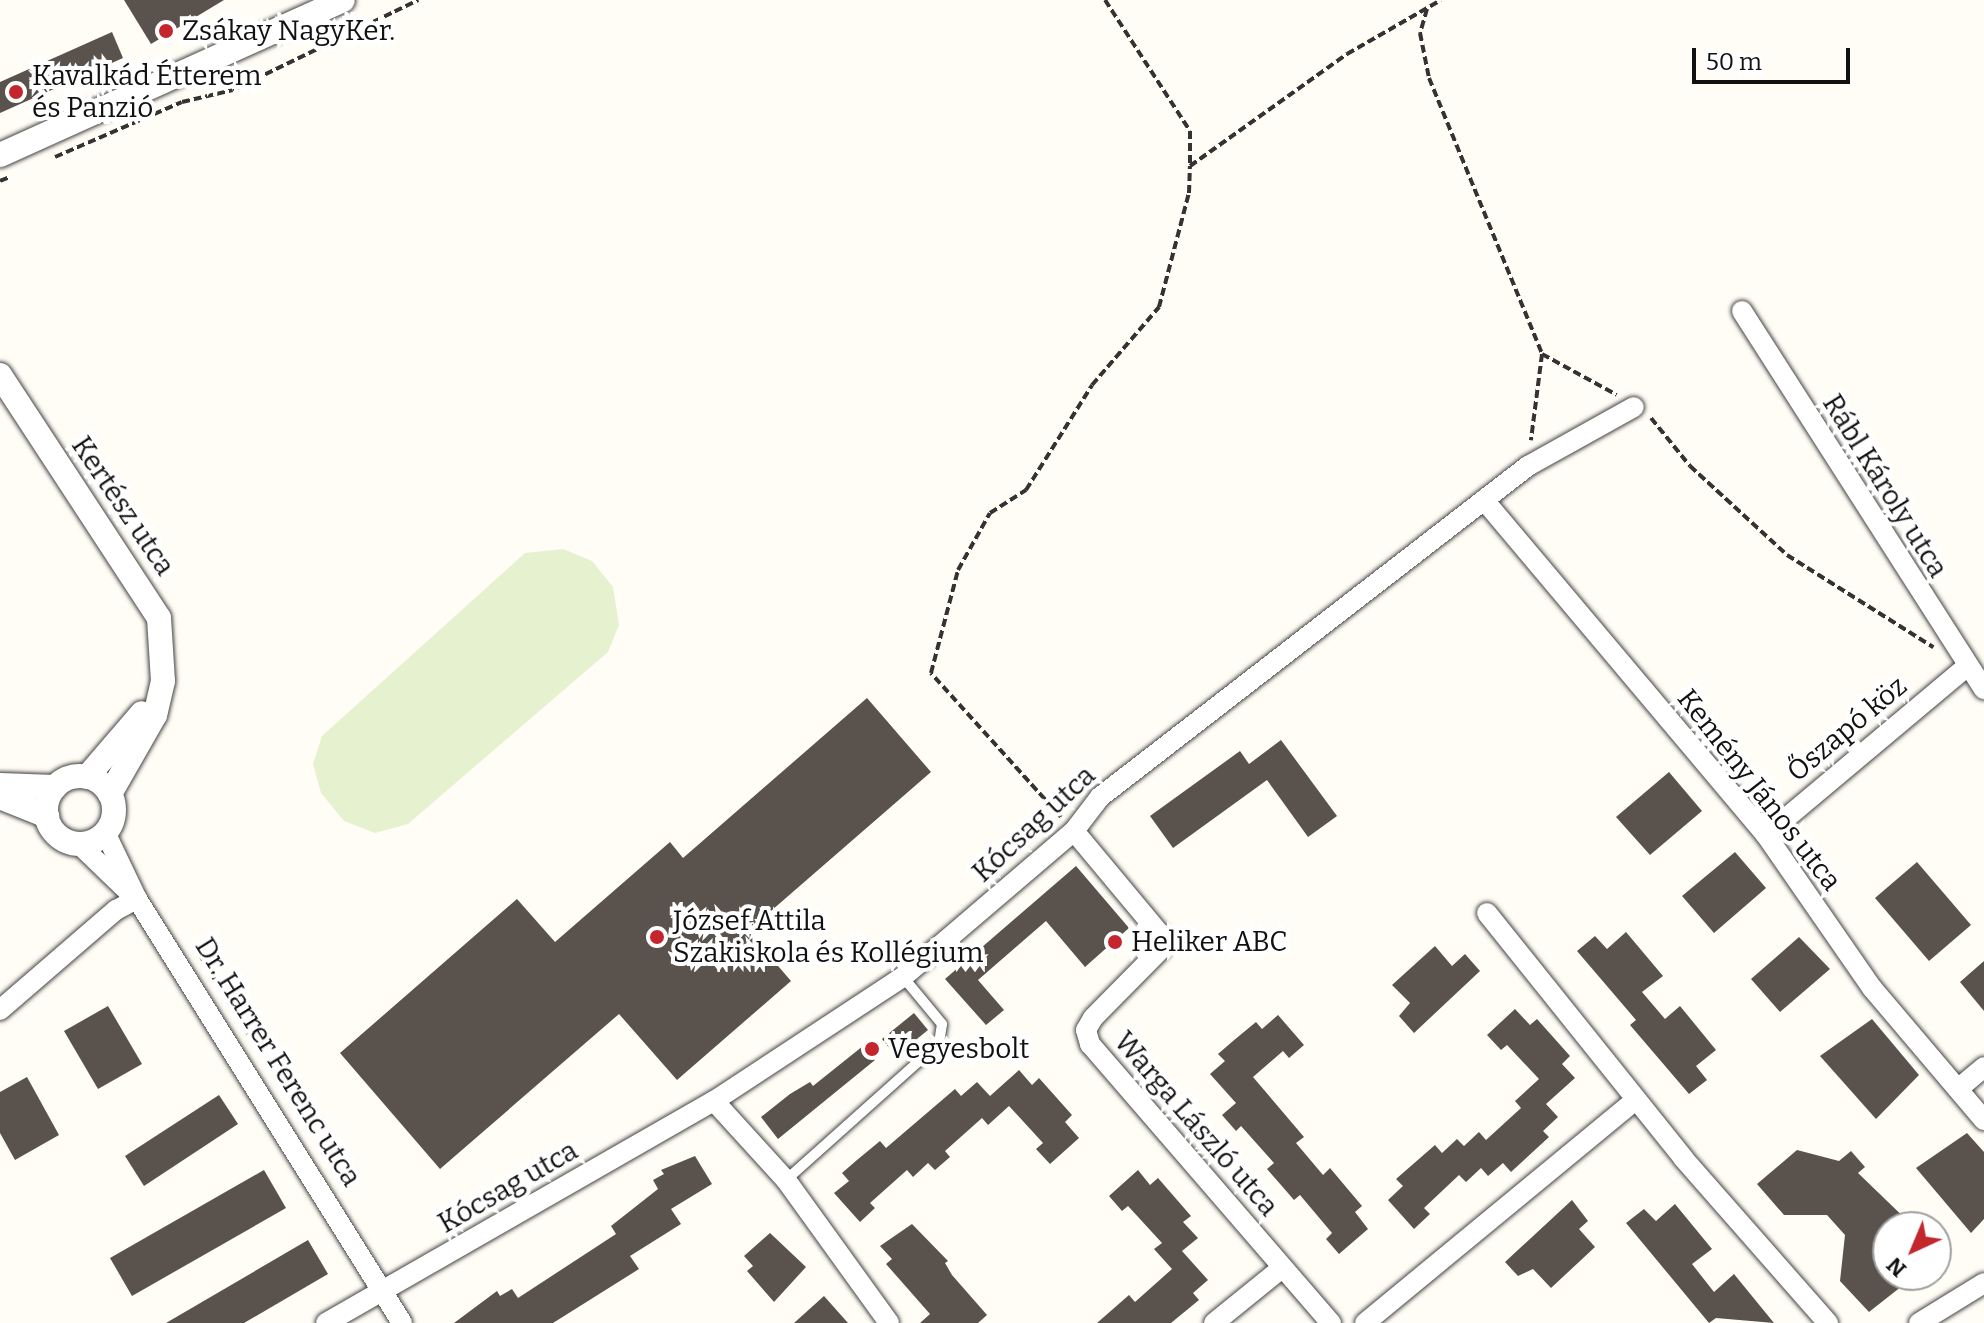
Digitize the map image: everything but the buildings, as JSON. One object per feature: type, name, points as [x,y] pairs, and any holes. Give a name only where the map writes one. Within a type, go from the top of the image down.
[{"type":"street","points":[[7,165],[343,0]]},
{"type":"street","name":"Rábl Károly utca","points":[[1742,311],[1966,667],[1984,689]]},
{"type":"street","name":"Kertész utca","points":[[0,375],[151,602],[160,629],[163,681],[155,715],[110,794]]},
{"type":"street","name":"Kócsag utca","points":[[326,1323],[714,1101],[903,977],[1074,831],[1100,797],[1528,466],[1634,407]]},
{"type":"street","name":"Kemény János utca","points":[[1484,500],[1766,835],[1872,988],[1984,1120]]},
{"type":"street","name":"Őszapó köz","points":[[1766,835],[1966,667]]},
{"type":"street","points":[[87,777],[139,719],[163,681]]},
{"type":"street","points":[[0,785],[55,787],[73,776],[87,777],[110,794],[114,814],[105,832],[79,844]]},
{"type":"street","points":[[47,816],[55,787]]},
{"type":"street","points":[[0,797],[47,816],[58,836],[79,844],[137,899],[116,910],[0,1010]]},
{"type":"street","name":"Warga László utca","points":[[1074,831],[1159,933],[1162,948],[1093,1018],[1086,1030],[1090,1044],[1331,1323]]},
{"type":"street","name":"Dr. Harrer Ferenc utca","points":[[105,832],[137,899],[402,1323]]},
{"type":"street","points":[[1487,913],[1636,1100],[1828,1323]]},
{"type":"street","points":[[1958,1089],[1984,1067]]},
{"type":"street","points":[[1365,1323],[1636,1100]]},
{"type":"street","points":[[714,1101],[786,1180],[889,1323]]},
{"type":"street","points":[[1214,1323],[1282,1268]]},
{"type":"street","points":[[1919,1323],[1984,1283]]},
{"type":"lane","points":[[786,1180],[939,1043],[942,1024],[903,977]]},
{"type":"path","points":[[42,163],[182,102],[233,90],[418,0]]},
{"type":"path","points":[[1074,831],[931,673],[958,570],[990,513],[1026,490],[1092,385],[1159,307],[1189,193],[1190,131],[1105,0]]},
{"type":"path","points":[[1190,166],[1347,54],[1441,0]]},
{"type":"path","points":[[1427,9],[1420,33],[1429,78],[1542,354],[1528,466]]},
{"type":"path","points":[[0,181],[7,165]]},
{"type":"path","points":[[1542,354],[1659,423],[1690,466],[1787,555],[1966,667]]},
{"type":"green space","points":[[563,549],[592,561],[613,587],[619,625],[608,652],[408,824],[375,833],[344,821],[321,793],[313,764],[322,736],[525,553]]},
{"type":"place","name":"Zsákay NagyKer.","points":[[166,31]]},
{"type":"place","name":"Kavalkád Étterem és Panzió","points":[[16,92]]},
{"type":"place","name":"József Attila Szakiskola és Kollégium","points":[[657,937]]},
{"type":"place","name":"Heliker ABC","points":[[1115,942]]},
{"type":"place","name":"Vegyesbolt","points":[[872,1049]]}]
